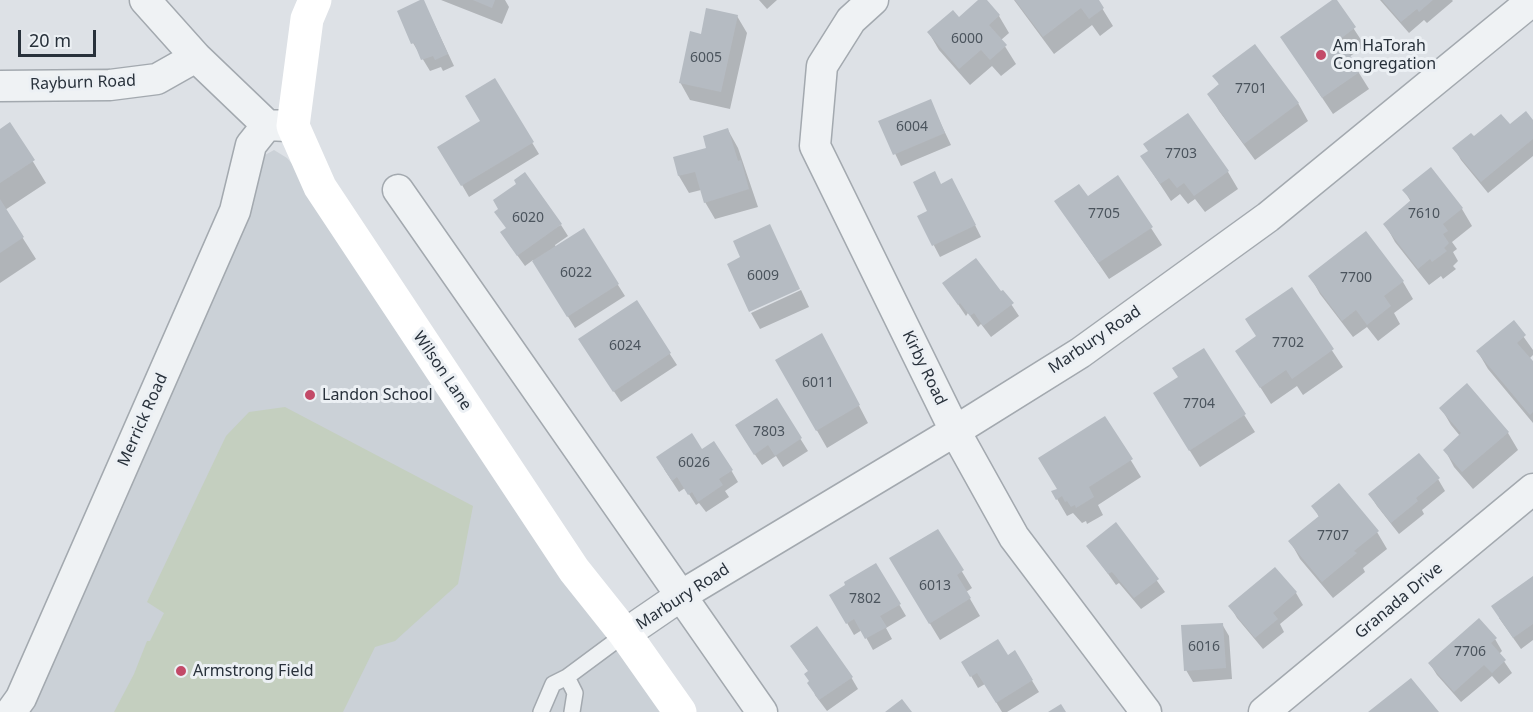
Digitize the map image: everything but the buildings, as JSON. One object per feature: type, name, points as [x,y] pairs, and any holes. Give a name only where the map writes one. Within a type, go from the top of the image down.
[{"type":"main road","points":[[280,126],[307,19],[315,0]]},
{"type":"main road","name":"Wilson Lane","points":[[280,126],[574,570],[625,634],[680,712]]},
{"type":"street","points":[[145,0],[196,57],[280,126]]},
{"type":"street","name":"Kirby Road","points":[[873,0],[851,20],[822,66],[815,146],[955,431],[1014,537],[1146,712]]},
{"type":"street","name":"Marbury Road","points":[[625,634],[682,595],[1080,353],[1268,218],[1533,0]]},
{"type":"street","name":"Rayburn Road","points":[[0,86],[110,85],[157,79],[196,57]]},
{"type":"street","name":"Merrick Road","points":[[11,703],[235,211],[251,145],[280,126]]},
{"type":"street","points":[[398,190],[762,712]]},
{"type":"street","name":"Granada Drive","points":[[1264,712],[1533,489]]},
{"type":"lane","points":[[541,712],[552,684],[567,677],[625,634]]},
{"type":"lane","points":[[567,677],[575,693],[572,712]]},
{"type":"shaded area","name":"Landon School","points":[[274,150],[287,158],[300,173],[669,712],[19,712],[120,514],[244,218],[265,155]]},
{"type":"green space","points":[[285,407],[473,506],[458,584],[395,641],[375,647],[343,712],[114,712],[134,674],[147,641],[150,641],[164,613],[147,602],[226,436],[249,412]]},
{"type":"place","name":"Am HaTorah Congregation","points":[[1321,55]]},
{"type":"place","name":"Landon School","points":[[310,395]]},
{"type":"place","name":"Armstrong Field","points":[[181,671]]}]
